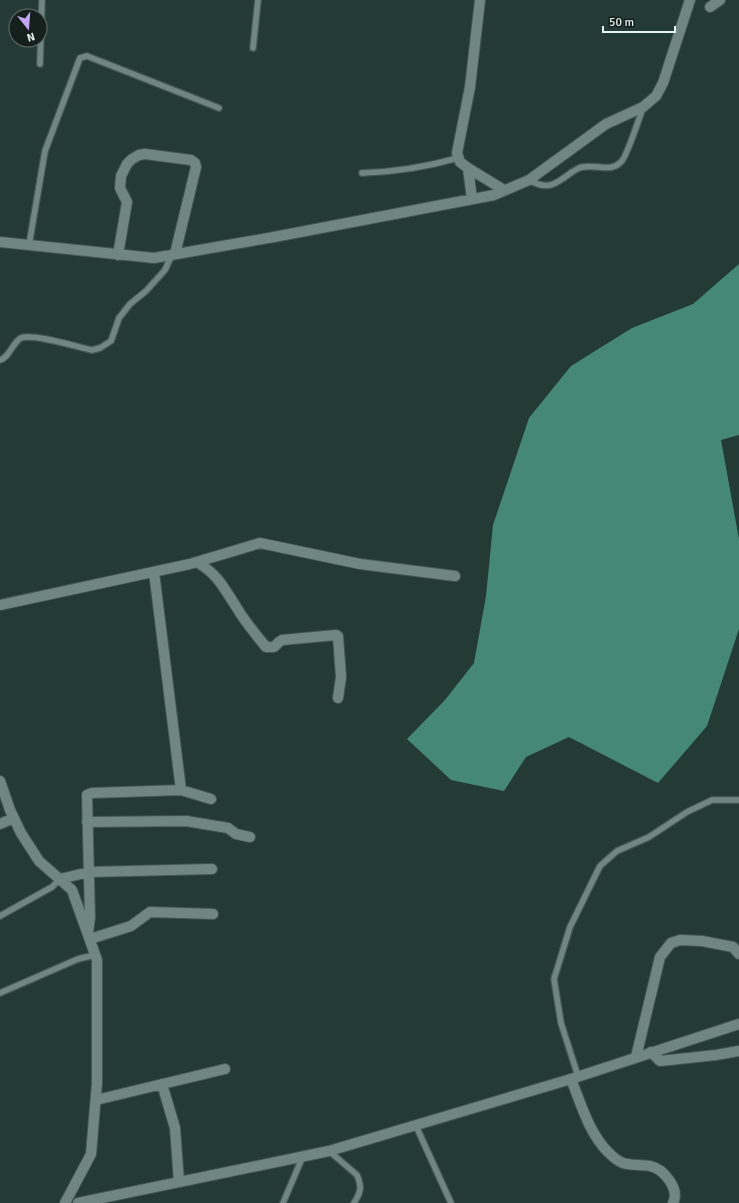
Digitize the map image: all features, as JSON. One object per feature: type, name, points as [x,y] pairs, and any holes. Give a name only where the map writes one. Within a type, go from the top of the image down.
[{"type":"street","points":[[480,0],[470,87],[457,153],[463,166],[504,190]]},
{"type":"street","points":[[0,242],[154,258],[274,237],[494,195],[529,180],[606,124],[643,107],[656,96],[663,83],[690,0]]},
{"type":"street","points":[[710,7],[720,0]]},
{"type":"street","points":[[118,255],[127,202],[120,188],[121,176],[132,158],[145,154],[191,160],[195,163],[196,167],[173,255]]},
{"type":"street","points":[[468,168],[472,199]]},
{"type":"street","points":[[0,605],[197,562],[260,543],[360,564],[455,576]]},
{"type":"street","points":[[197,562],[208,569],[222,583],[239,612],[266,648],[274,647],[282,640],[338,636],[341,677],[338,698]]},
{"type":"street","points":[[154,572],[181,790]]},
{"type":"street","points":[[0,781],[10,810],[21,833],[39,861],[72,890],[97,960],[96,1100],[92,1154],[65,1203]]},
{"type":"street","points":[[89,937],[90,917],[87,795],[92,793],[181,790],[211,799]]},
{"type":"street","points":[[0,824],[14,818]]},
{"type":"street","points":[[87,822],[186,821],[228,828],[236,834],[250,837]]},
{"type":"street","points":[[60,880],[89,872],[212,869]]},
{"type":"street","points":[[89,937],[131,926],[150,912],[213,914]]},
{"type":"street","points":[[636,1057],[660,957],[671,943],[680,940],[733,947],[739,954]]},
{"type":"street","points":[[78,1203],[329,1151],[575,1077],[739,1024]]},
{"type":"street","points":[[651,1052],[660,1061],[739,1051]]},
{"type":"street","points":[[96,1100],[225,1069]]},
{"type":"street","points":[[575,1077],[587,1120],[600,1143],[608,1152],[623,1163],[643,1164],[658,1169],[671,1183],[675,1191],[675,1199],[673,1203]]},
{"type":"street","points":[[162,1084],[175,1128],[179,1182]]},
{"type":"lane","points":[[40,64],[42,0]]},
{"type":"lane","points":[[253,48],[258,0]]},
{"type":"lane","points":[[29,245],[45,151],[80,58],[87,56],[219,108]]},
{"type":"lane","points":[[529,180],[538,185],[546,186],[556,184],[578,168],[616,167],[623,160],[643,107]]},
{"type":"lane","points":[[362,173],[411,169],[458,158]]},
{"type":"lane","points":[[0,360],[7,355],[21,338],[33,336],[92,350],[100,348],[111,341],[119,318],[130,304],[146,291],[165,270],[173,255]]},
{"type":"lane","points":[[575,1077],[561,1024],[554,979],[570,926],[600,866],[616,850],[649,837],[687,812],[712,800],[739,800]]},
{"type":"lane","points":[[0,916],[52,887],[60,880]]},
{"type":"lane","points":[[0,993],[78,959],[95,955]]},
{"type":"lane","points":[[416,1126],[451,1203]]},
{"type":"lane","points":[[329,1151],[357,1175],[361,1193],[354,1203]]},
{"type":"lane","points":[[283,1203],[303,1156]]},
{"type":"shaded area","points":[[739,264],[739,435],[721,440],[739,539],[739,629],[707,726],[658,783],[569,737],[526,757],[504,791],[451,780],[407,739],[445,700],[474,663],[486,596],[493,525],[529,418],[571,366],[632,328],[693,304]]}]
